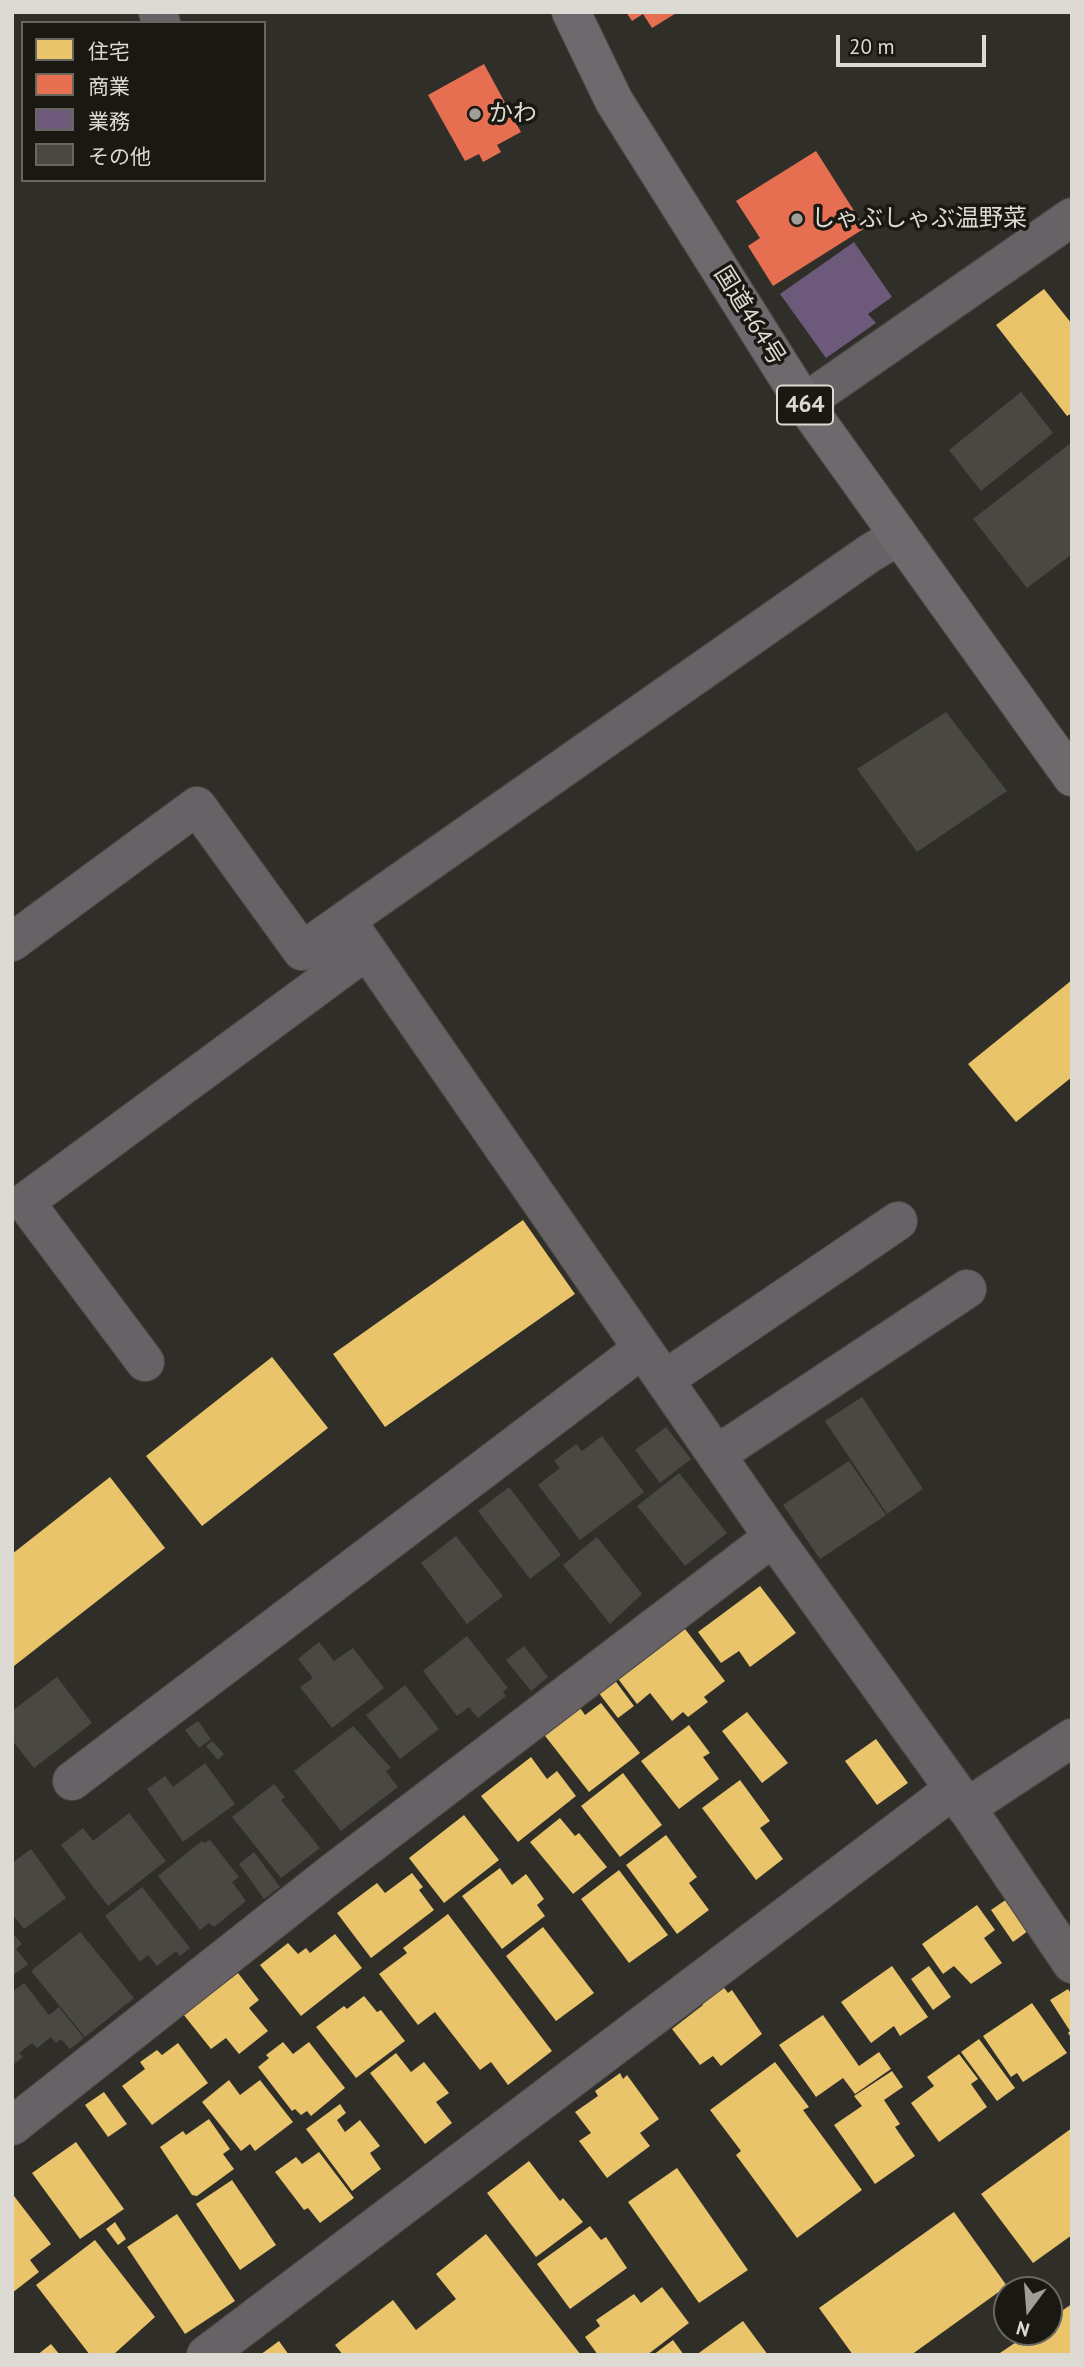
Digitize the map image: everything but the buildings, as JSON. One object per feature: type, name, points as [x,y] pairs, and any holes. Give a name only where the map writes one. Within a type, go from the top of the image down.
[{"type":"highway","name":"国道464号","points":[[571,12],[614,101],[804,403],[1072,776]]},
{"type":"street","points":[[804,403],[1072,217]]},
{"type":"street","points":[[145,1362],[19,1206],[356,935],[859,561],[899,536]]},
{"type":"street","points":[[15,936],[197,806],[302,951],[356,935]]},
{"type":"street","points":[[356,935],[773,1537],[960,1799],[1072,1964]]},
{"type":"street","points":[[664,1380],[898,1221]]},
{"type":"street","points":[[716,1455],[967,1289]]},
{"type":"street","points":[[72,1781],[642,1349]]},
{"type":"street","points":[[12,2126],[331,1874],[773,1537]]},
{"type":"street","points":[[206,2355],[960,1799],[1072,1738]]},
{"type":"place","name":"かわ","points":[[475,114]]},
{"type":"place","name":"しゃぶしゃぶ温野菜","points":[[797,219]]}]
